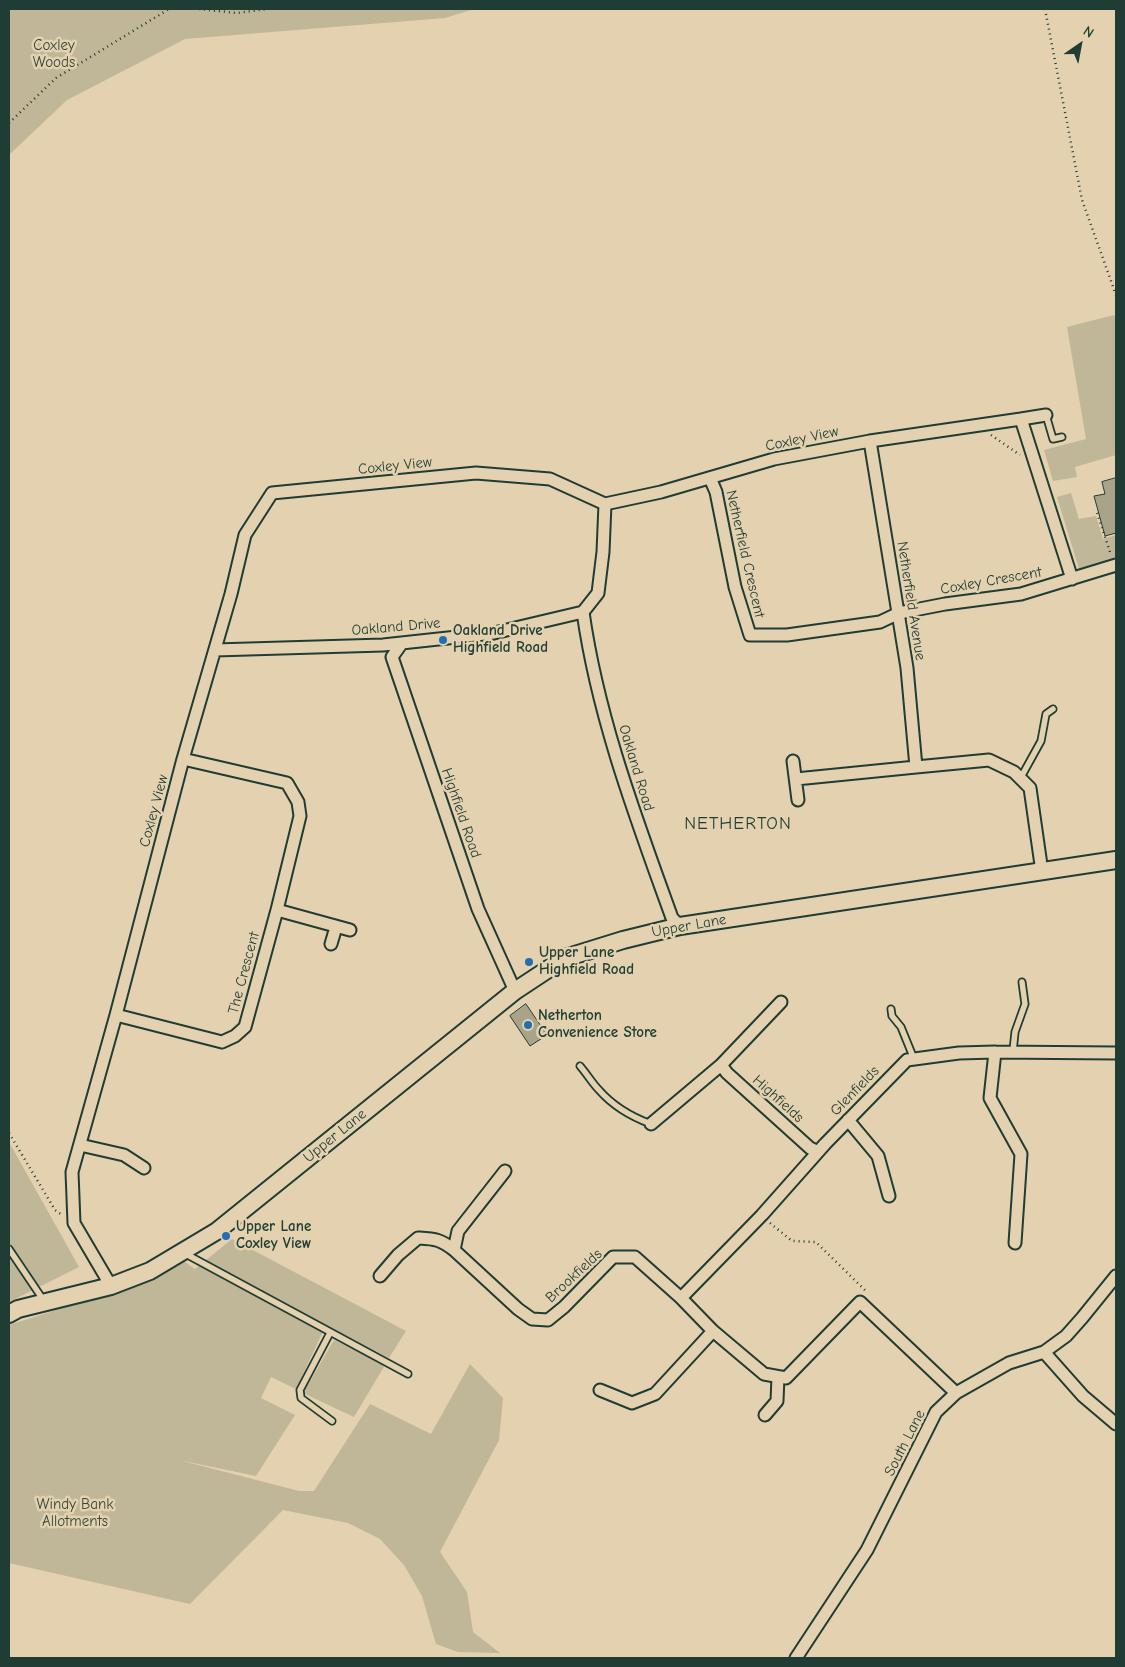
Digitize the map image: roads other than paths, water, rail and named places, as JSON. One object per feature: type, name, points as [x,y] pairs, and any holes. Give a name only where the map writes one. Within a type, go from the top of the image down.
[{"type":"main road","name":"Upper Lane","points":[[9,1314],[18,1309],[111,1286],[150,1271],[217,1231],[515,991],[565,958],[623,940],[680,926],[1116,860]]},
{"type":"street","name":"Coxley View","points":[[111,1286],[74,1223],[72,1172],[116,1016],[183,760],[215,650],[245,535],[272,493],[476,473],[550,479],[605,504],[661,492],[774,459],[870,441],[1046,415]]},
{"type":"street","points":[[1021,419],[1072,579]]},
{"type":"street","name":"Netherfield Avenue","points":[[870,441],[907,668],[916,767]]},
{"type":"street","name":"Netherfield Crescent","points":[[710,478],[716,492],[735,587],[750,635],[829,630],[880,622],[899,613]]},
{"type":"street","points":[[583,612],[598,593],[603,552],[605,504]]},
{"type":"street","name":"Coxley Crescent","points":[[899,613],[945,604],[1020,594],[1115,565]]},
{"type":"street","name":"Oakland Drive","points":[[215,650],[383,646],[494,633],[583,612]]},
{"type":"street","name":"Oakland Road","points":[[583,612],[588,648],[599,696],[629,801],[672,918],[680,926]]},
{"type":"street","name":"Highfield Road","points":[[402,643],[392,657],[478,909],[515,991]]},
{"type":"street","name":"The Crescent","points":[[116,1016],[222,1042],[235,1036],[245,1027],[277,910],[300,816],[298,802],[287,783],[183,760]]},
{"type":"street","points":[[796,779],[989,760],[1014,772],[1030,788],[1042,872]]},
{"type":"street","points":[[793,761],[798,800]]},
{"type":"street","points":[[277,910],[350,930]]},
{"type":"street","points":[[332,944],[336,926]]},
{"type":"street","points":[[651,1124],[721,1065],[781,1002]]},
{"type":"street","name":"Glenfields","points":[[682,1298],[762,1215],[848,1120],[907,1060],[959,1053],[1012,1051],[1116,1052]]},
{"type":"street","points":[[995,1052],[990,1098],[1021,1154],[1015,1242]]},
{"type":"street","name":"Highfields","points":[[721,1065],[761,1105],[810,1148],[818,1152]]},
{"type":"street","points":[[848,1120],[878,1156],[889,1196]]},
{"type":"street","points":[[80,1145],[124,1155],[144,1168]]},
{"type":"street","points":[[454,1250],[458,1230],[505,1171]]},
{"type":"street","name":"Brookfields","points":[[380,1276],[398,1255],[418,1238],[437,1239],[443,1241],[454,1250],[518,1309],[532,1319],[548,1320],[564,1308],[613,1257],[635,1257],[682,1298],[713,1331],[764,1374],[778,1377]]},
{"type":"street","name":"South Lane","points":[[796,1658],[868,1550],[936,1412],[956,1393],[1009,1363],[1044,1352],[1066,1336],[1116,1276]]},
{"type":"street","points":[[765,1415],[778,1401],[778,1377],[786,1378],[860,1302],[956,1393]]},
{"type":"street","points":[[600,1390],[632,1402],[655,1394],[713,1331]]},
{"type":"street","points":[[1044,1352],[1084,1396],[1116,1424]]},
{"type":"lane","points":[[1046,415],[1053,439],[1062,437]]},
{"type":"lane","points":[[1020,779],[1041,741],[1046,714],[1052,709]]},
{"type":"lane","points":[[1012,1051],[1015,1032],[1024,1004],[1022,982]]},
{"type":"lane","points":[[891,1009],[892,1016],[901,1027],[914,1059]]},
{"type":"lane","points":[[580,1066],[613,1104],[638,1119],[651,1124]]},
{"type":"lane","points":[[9,1249],[45,1303]]},
{"type":"lane","points":[[182,1252],[408,1374]]},
{"type":"lane","points":[[330,1333],[300,1390],[301,1398],[332,1421]]},
{"type":"place","name":"Oakland Drive Highfield Road","points":[[443,640]]},
{"type":"place","name":"Upper Lane Highfield Road","points":[[529,962]]},
{"type":"place","name":"Netherton Convenience Store","points":[[528,1025]]},
{"type":"place","name":"Upper Lane Coxley View","points":[[226,1236]]},
{"type":"district","name":"NETHERTON","points":[[738,824]]},
{"type":"park label","name":"Coxley Woods","points":[[54,54]]},
{"type":"park label","name":"Windy Bank Allotments","points":[[75,1514]]}]
